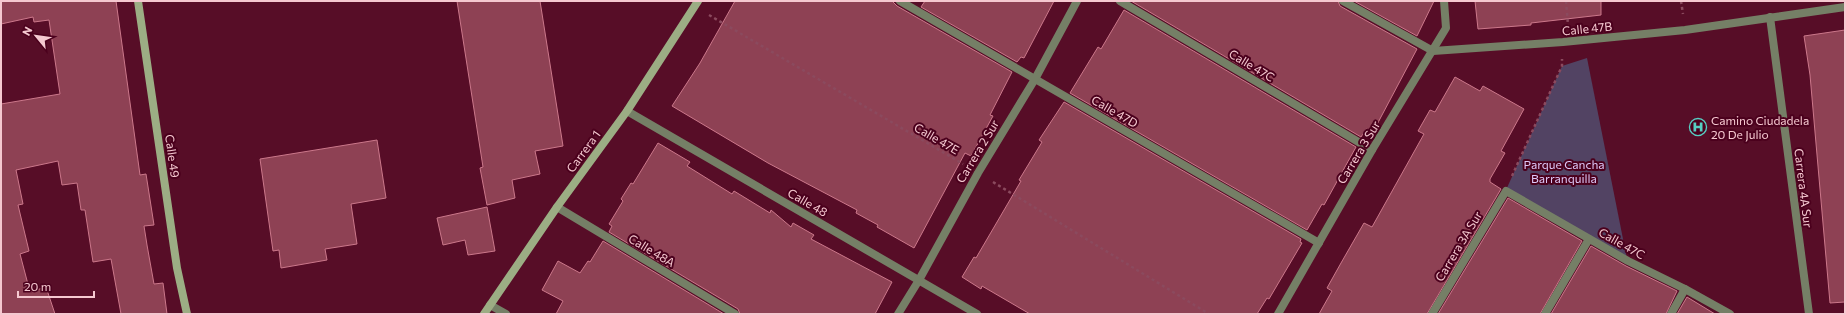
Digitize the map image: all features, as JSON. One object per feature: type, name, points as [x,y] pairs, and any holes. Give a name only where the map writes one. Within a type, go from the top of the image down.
[{"type":"street","name":"Calle 49","points":[[138,1],[177,268],[187,314]]},
{"type":"street","name":"Calle 47D","points":[[900,1],[1319,243]]},
{"type":"street","name":"Carrera 2 Sur","points":[[898,314],[919,280],[978,173],[1035,79],[1077,1]]},
{"type":"street","name":"Calle 47C","points":[[1120,1],[1372,150]]},
{"type":"street","points":[[1343,1],[1433,51]]},
{"type":"street","name":"Carrera 3 Sur","points":[[1278,314],[1372,150],[1446,28],[1444,1]]},
{"type":"street","name":"Carrera 1","points":[[484,314],[557,207],[627,111],[696,4]]},
{"type":"street","name":"Calle 47B","points":[[1433,51],[1566,42],[1684,30],[1845,7]]},
{"type":"street","name":"Carrera 4A Sur","points":[[1770,17],[1809,314]]},
{"type":"street","name":"Calle 48","points":[[627,111],[977,314]]},
{"type":"street","name":"Calle 47C","points":[[1506,191],[1628,261],[1686,289],[1730,314]]},
{"type":"street","name":"Carrera 3A Sur","points":[[1432,314],[1506,191]]},
{"type":"street","name":"Calle 48A","points":[[557,207],[735,314]]},
{"type":"street","points":[[1545,314],[1589,239]]},
{"type":"street","points":[[1671,314],[1686,289]]},
{"type":"street","points":[[490,305],[506,314]]},
{"type":"path","points":[[1506,191],[1562,66],[1566,42],[1566,1]]},
{"type":"path","name":"Calle 47E","points":[[696,4],[978,173],[1209,314]]},
{"type":"green space","name":"Parque Cancha Barranquilla","points":[[1587,58],[1627,259],[1506,190],[1562,66]]},
{"type":"building","points":[[1,1],[116,1],[140,175],[146,174],[154,225],[144,226],[147,245],[154,284],[163,283],[167,314],[121,314],[111,259],[93,262],[85,210],[81,210],[77,183],[62,185],[58,161],[16,170],[23,204],[18,205],[29,251],[20,254],[30,292],[46,287],[55,314],[1,314],[1,104],[60,94],[49,20],[34,22],[33,17],[1,24]]},
{"type":"building","points":[[457,1],[540,1],[563,146],[535,151],[540,174],[512,180],[515,198],[487,205],[480,168],[483,167]]},
{"type":"building","points":[[735,1],[892,1],[897,6],[1012,72],[990,115],[993,116],[971,156],[965,153],[914,248],[856,213],[857,210],[768,163],[672,106],[700,63]]},
{"type":"building","points":[[925,1],[1054,1],[1024,58],[1021,57],[1017,62],[921,7]]},
{"type":"building","points":[[1131,1],[1338,1],[1340,6],[1417,49],[1373,132],[1366,129],[1361,137]]},
{"type":"building","points":[[1354,1],[1434,1],[1417,36]]},
{"type":"building","points":[[1475,1],[1601,1],[1601,15],[1531,23],[1531,25],[1478,29]]},
{"type":"building","points":[[1124,10],[1356,147],[1324,205],[1322,204],[1307,230],[1070,93],[1098,47],[1101,49]]},
{"type":"building","points":[[1845,30],[1845,302],[1830,303],[1810,75],[1804,36]]},
{"type":"building","points":[[1455,77],[1480,91],[1483,86],[1524,109],[1501,151],[1505,153],[1490,179],[1490,182],[1501,189],[1427,314],[1319,314],[1332,291],[1327,288],[1341,263],[1364,223],[1372,227],[1424,134],[1418,131],[1430,110],[1435,112]]},
{"type":"building","points":[[1064,102],[1301,239],[1300,242],[1302,243],[1269,299],[1267,298],[1257,314],[1030,314],[982,286],[981,289],[962,277],[974,257],[976,258],[1021,181],[1019,180],[1042,142],[1039,140]]},
{"type":"building","points":[[377,140],[386,198],[351,204],[357,244],[325,249],[327,260],[281,268],[279,250],[273,251],[260,159]]},
{"type":"building","points":[[658,143],[690,162],[687,166],[732,194],[734,191],[770,213],[771,210],[791,227],[793,223],[814,235],[811,239],[892,282],[875,314],[740,314],[738,309],[609,232],[612,226],[609,224],[623,201],[621,199],[631,183],[633,184]]},
{"type":"building","points":[[1508,198],[1582,241],[1540,314],[1438,314]]},
{"type":"building","points":[[487,207],[495,251],[468,255],[465,240],[443,245],[437,218]]},
{"type":"building","points":[[603,241],[724,314],[556,314],[563,301],[542,290],[558,261],[580,273],[588,261],[590,262]]},
{"type":"building","points":[[1591,246],[1626,266],[1677,291],[1666,314],[1551,314]]},
{"type":"building","points":[[1687,297],[1715,314],[1677,314]]},
{"type":"place","name":"Camino Ciudadela 20 De Julio","points":[[1698,127]]}]
